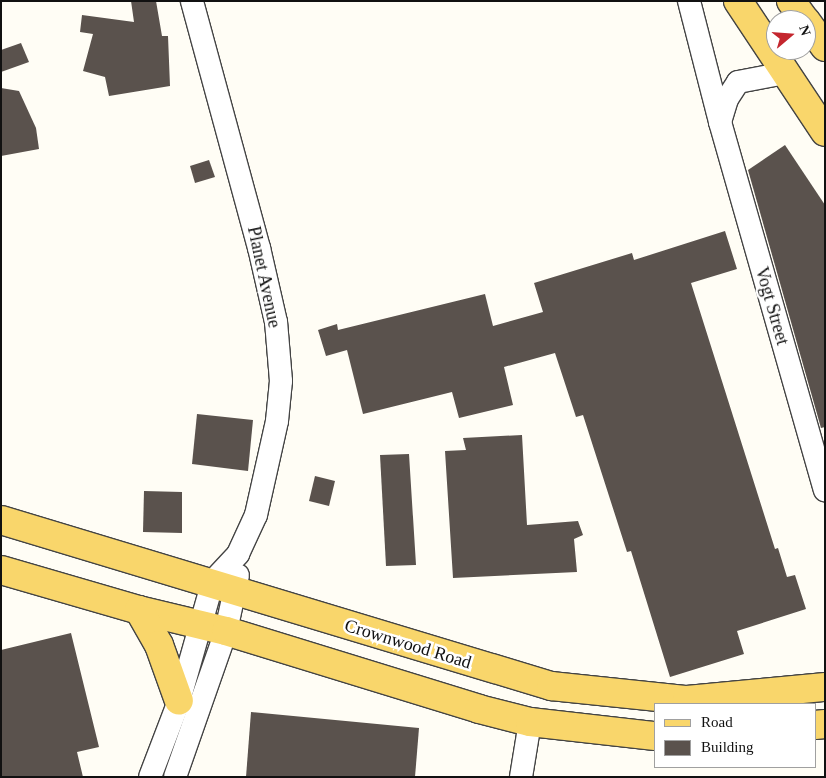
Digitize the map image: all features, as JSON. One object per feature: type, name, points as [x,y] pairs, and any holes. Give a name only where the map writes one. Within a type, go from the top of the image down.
[{"type":"main road","points":[[743,3],[785,73],[825,132]]},
{"type":"main road","points":[[816,35],[825,47]]},
{"type":"main road","name":"Crownwood Road","points":[[1,520],[226,585],[412,647],[587,693],[687,700],[825,687]]},
{"type":"main road","points":[[1,570],[139,610],[213,628],[530,722],[654,736]]},
{"type":"main road","points":[[139,610],[159,645],[179,701]]},
{"type":"street","name":"Planet Avenue","points":[[192,1],[276,322],[281,381],[277,421],[256,515],[226,585],[213,628]]},
{"type":"street","name":"Vogt Street","points":[[689,1],[720,122],[825,490]]},
{"type":"street","points":[[720,122],[727,99],[738,82],[785,73]]},
{"type":"street","points":[[150,777],[179,701],[213,628]]},
{"type":"street","points":[[175,777],[213,628]]},
{"type":"street","points":[[521,777],[530,722]]},
{"type":"building","points":[[131,1],[156,1],[162,36],[168,36],[170,86],[109,96],[105,77],[83,71],[93,34],[80,32],[82,15],[134,22]]},
{"type":"building","points":[[21,43],[29,62],[1,72],[1,50]]},
{"type":"building","points":[[1,88],[19,91],[36,128],[39,149],[1,156]]},
{"type":"building","points":[[785,145],[825,205],[825,427],[821,428],[748,170]]},
{"type":"building","points":[[209,160],[215,177],[195,183],[190,166]]},
{"type":"building","points":[[725,231],[737,269],[691,283],[775,549],[778,548],[787,577],[795,575],[806,609],[737,631],[744,654],[670,677],[631,551],[627,552],[583,415],[576,417],[555,353],[504,367],[513,405],[459,418],[452,392],[363,414],[347,350],[326,356],[318,330],[337,324],[338,330],[485,294],[493,326],[543,312],[534,283],[632,253],[634,260]]},
{"type":"building","points":[[197,414],[253,420],[248,471],[192,464]]},
{"type":"building","points":[[522,435],[527,525],[578,521],[583,535],[574,539],[577,572],[453,578],[445,451],[466,450],[463,438]]},
{"type":"building","points":[[409,454],[416,565],[386,566],[380,455]]},
{"type":"building","points":[[315,476],[335,481],[329,506],[309,501]]},
{"type":"building","points":[[144,491],[182,492],[182,533],[143,532]]},
{"type":"building","points":[[71,633],[99,747],[77,752],[83,777],[1,777],[1,650]]},
{"type":"building","points":[[251,712],[419,728],[415,777],[246,777]]}]
